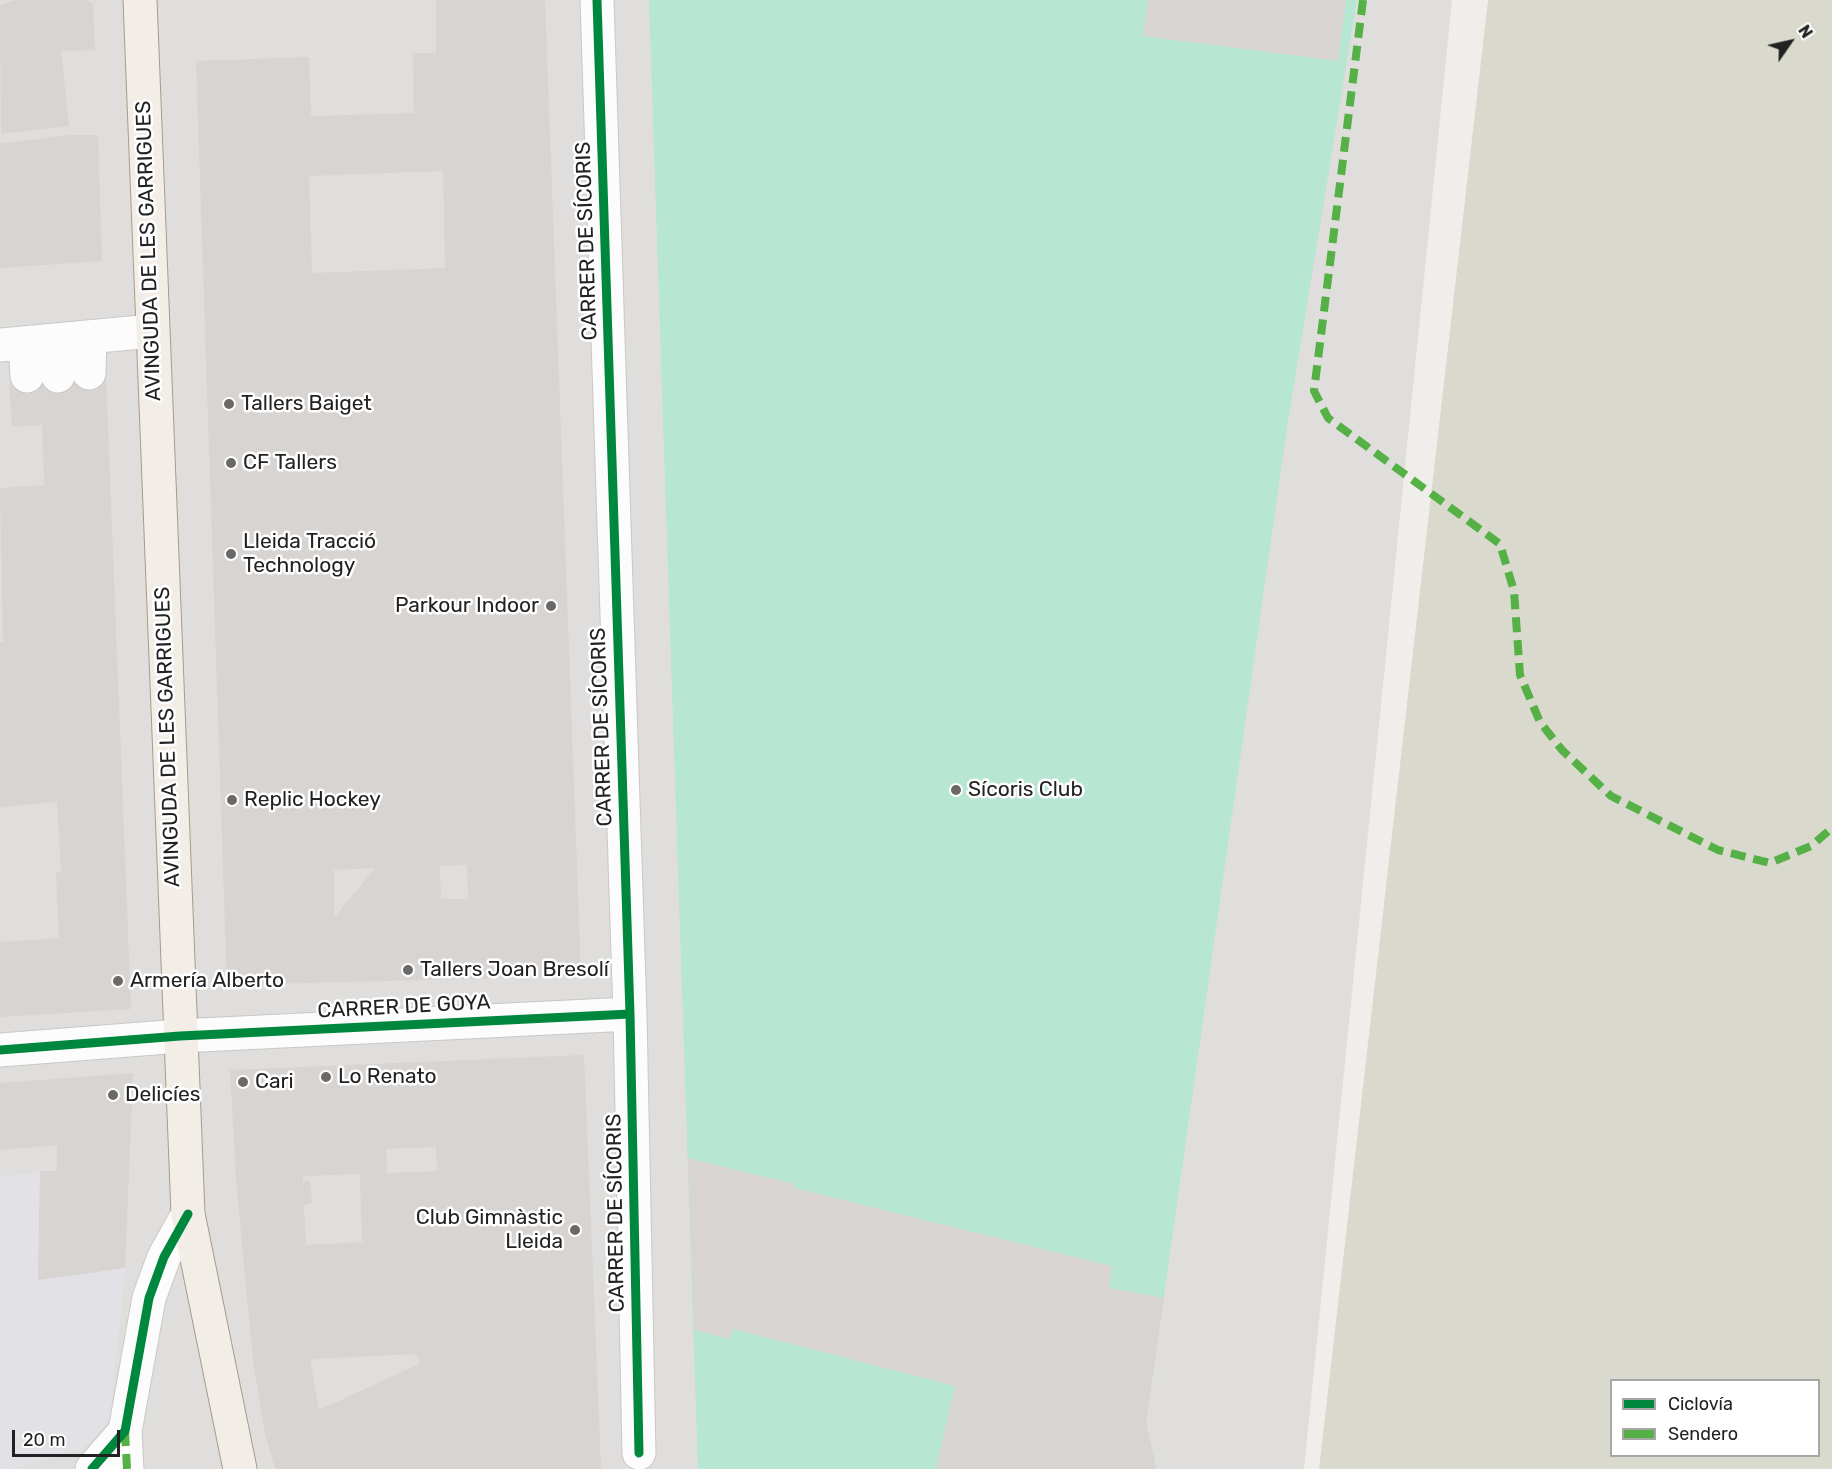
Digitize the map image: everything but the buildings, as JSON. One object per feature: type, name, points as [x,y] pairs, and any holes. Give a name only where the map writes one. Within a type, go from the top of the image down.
[{"type":"main road","name":"AVINGUDA DE LES GARRIGUES","points":[[140,0],[188,1214],[240,1469]]},
{"type":"street","name":"CARRER DE SÍCORIS","points":[[597,0],[630,1014],[639,1453]]},
{"type":"street","points":[[13,344],[152,331]]},
{"type":"street","points":[[58,375],[90,337]]},
{"type":"street","points":[[57,340],[58,375]]},
{"type":"street","points":[[13,344],[58,375]]},
{"type":"street","name":"CARRER DE GOYA","points":[[0,1050],[180,1036],[630,1014]]},
{"type":"street","points":[[128,1469],[125,1431],[149,1298],[165,1257],[188,1214]]},
{"type":"street","points":[[92,1469],[125,1431]]},
{"type":"shaded area","points":[[0,0],[1452,0],[1304,1469],[0,1469]]},
{"type":"shaded area","points":[[1488,0],[1832,0],[1832,1469],[1319,1469]]},
{"type":"shaded area","points":[[40,1173],[38,1280],[125,1268],[110,1419],[85,1448],[11,1469],[0,1469],[0,1176]]},
{"type":"green space","name":"Sícoris Club","points":[[649,0],[1357,0],[1288,421],[1146,1422],[1156,1469],[698,1469]]},
{"type":"marked path","points":[[1363,0],[1314,391],[1328,418],[1500,544],[1514,591],[1520,675],[1540,722],[1562,750],[1611,796],[1718,850],[1770,863],[1811,846],[1832,828]]},
{"type":"marked path","points":[[125,1431],[127,1469]]},
{"type":"cycle path","points":[[597,0],[630,1014],[639,1453]]},
{"type":"cycle path","points":[[0,1050],[180,1036],[630,1014]]},
{"type":"cycle path","points":[[92,1469],[125,1431],[149,1298],[164,1257],[188,1214]]},
{"type":"place","name":"Tallers Baiget","points":[[229,404]]},
{"type":"place","name":"CF Tallers","points":[[231,463]]},
{"type":"place","name":"Lleida Tracció Technology","points":[[231,554]]},
{"type":"place","name":"Parkour Indoor","points":[[551,606]]},
{"type":"place","name":"Sícoris Club","points":[[956,790]]},
{"type":"place","name":"Replic Hockey","points":[[232,800]]},
{"type":"place","name":"Tallers Joan Bresolí","points":[[408,970]]},
{"type":"place","name":"Armería Alberto","points":[[118,981]]},
{"type":"place","name":"Lo Renato","points":[[326,1077]]},
{"type":"place","name":"Cari","points":[[243,1082]]},
{"type":"place","name":"Delicíes","points":[[113,1095]]},
{"type":"place","name":"Club Gimnàstic Lleida","points":[[575,1230]]}]
